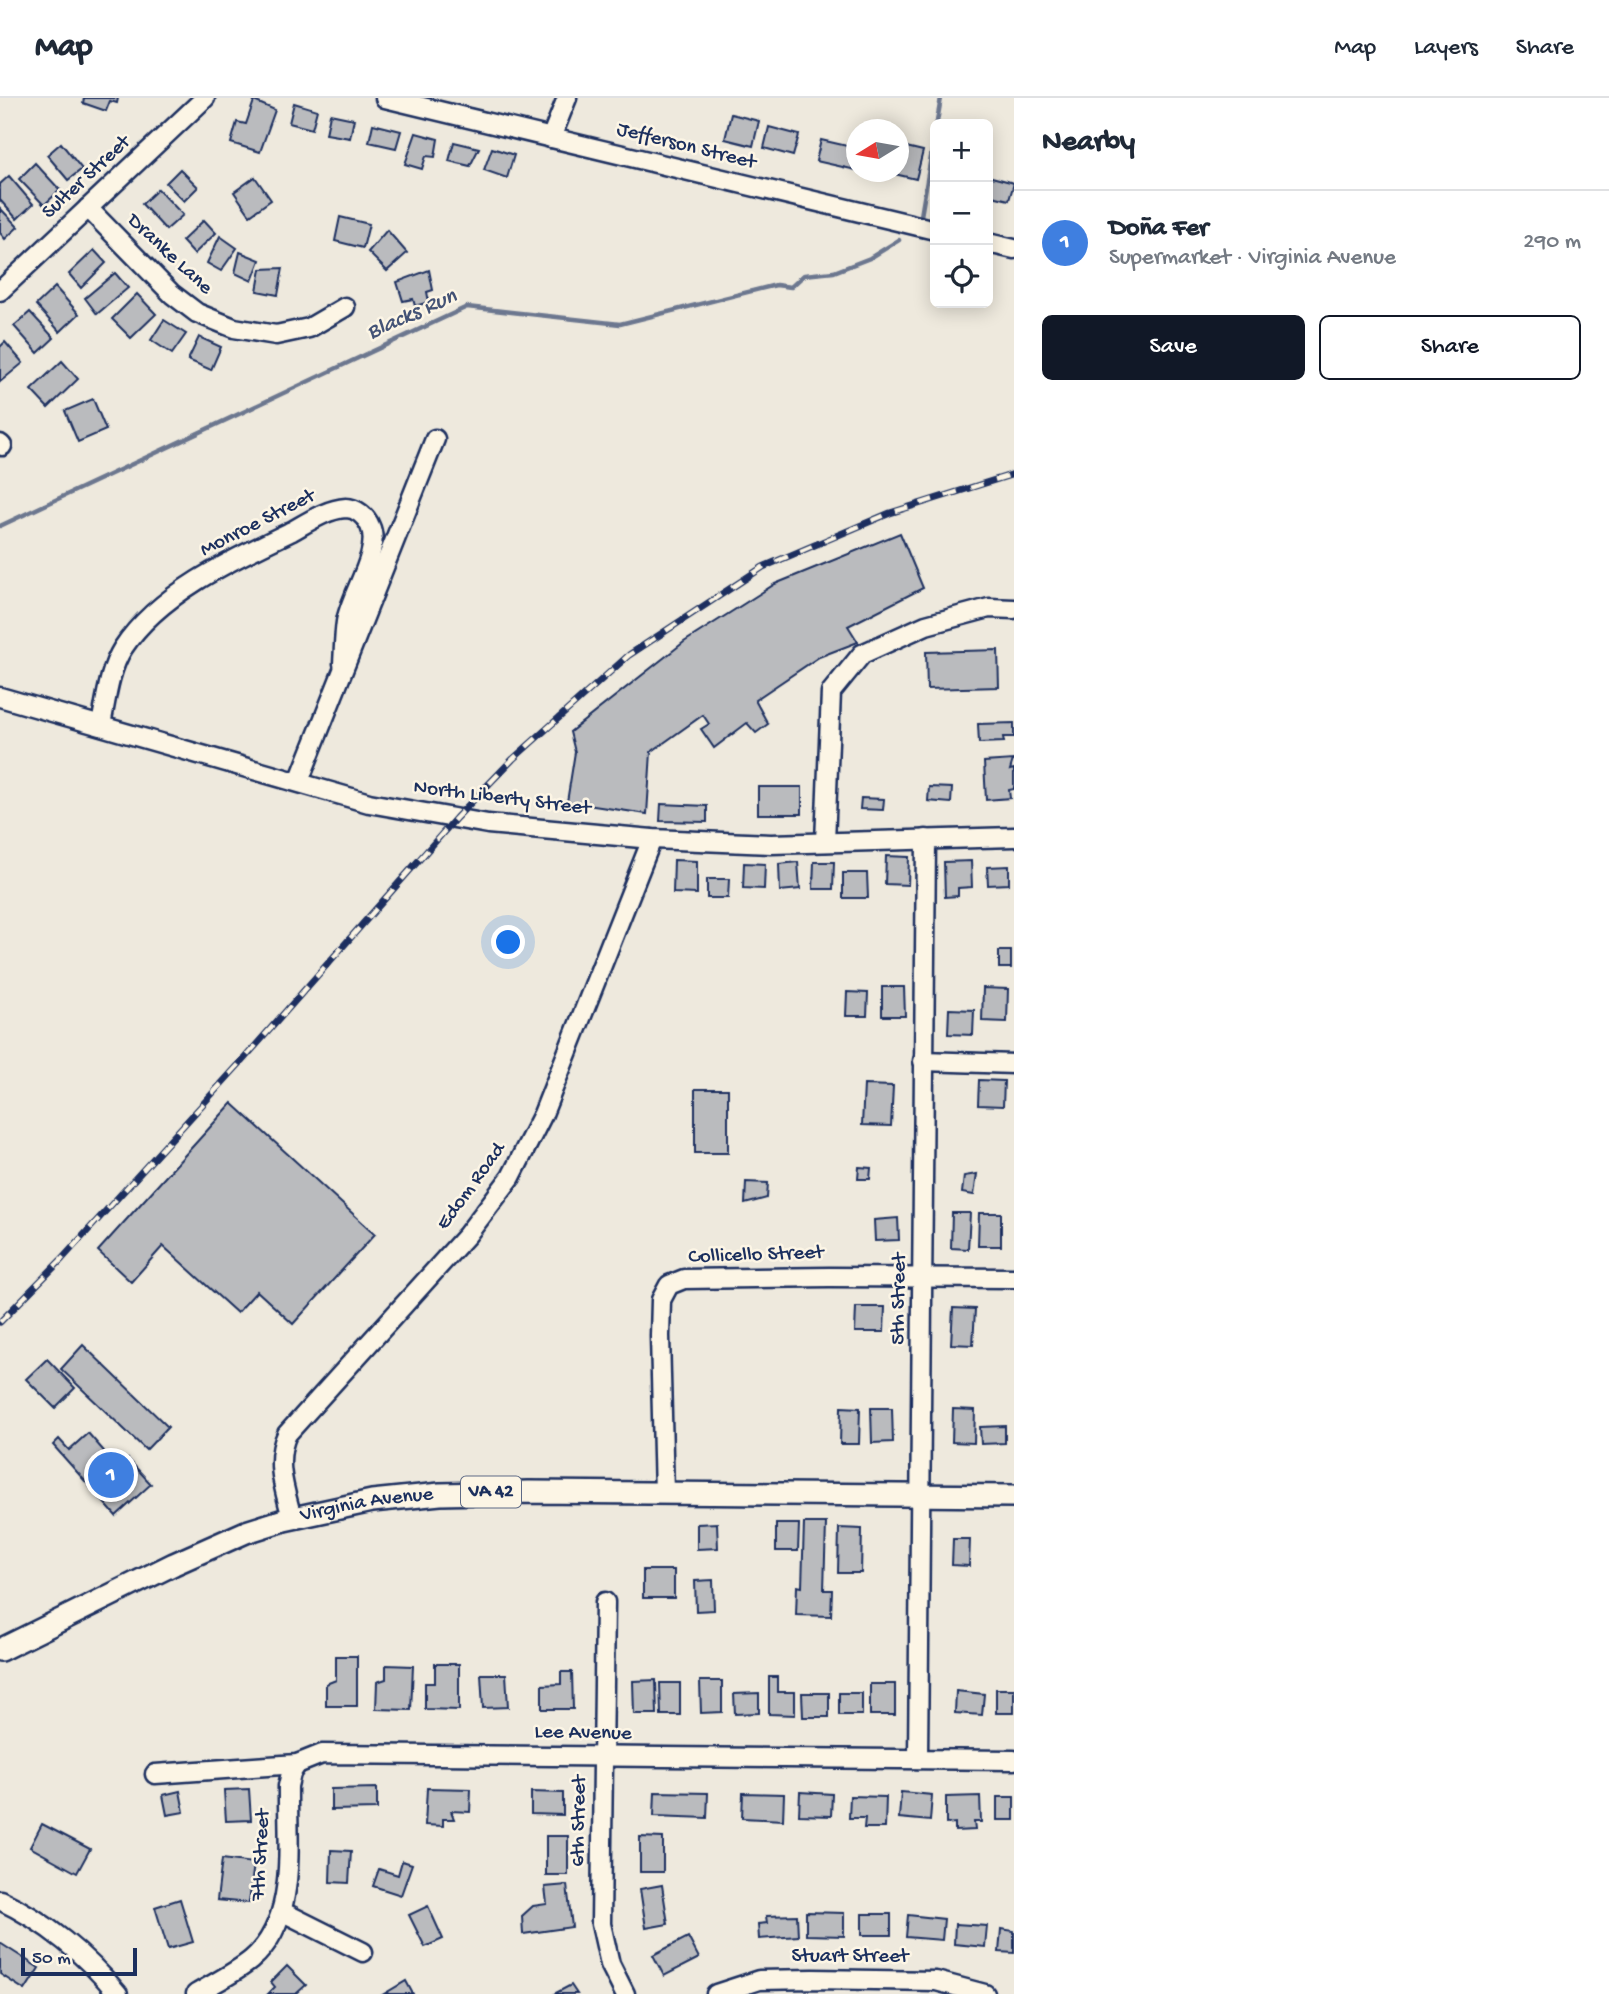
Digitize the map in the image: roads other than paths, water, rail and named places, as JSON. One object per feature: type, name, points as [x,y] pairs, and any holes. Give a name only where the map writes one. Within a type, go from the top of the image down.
[{"type":"main road","name":"Virginia Avenue","points":[[0,1650],[193,1555],[246,1532],[292,1518],[372,1501],[430,1495],[528,1492],[1014,1496]]},
{"type":"street","name":"Sulter Street","points":[[0,290],[205,98]]},
{"type":"street","name":"Jefferson Street","points":[[385,98],[930,229]]},
{"type":"street","points":[[551,138],[567,98]]},
{"type":"street","name":"Dranke Lane","points":[[88,208],[172,294],[197,313],[234,328],[276,335],[287,333],[309,328],[345,307]]},
{"type":"street","points":[[993,244],[1014,249]]},
{"type":"street","name":"Monroe Street","points":[[299,781],[435,439]]},
{"type":"street","name":"Monroe Street","points":[[101,725],[110,681],[123,649],[161,608],[199,580],[262,545],[328,513],[348,508],[366,518],[371,527],[373,542],[346,621],[344,664]]},
{"type":"street","points":[[825,842],[831,692],[862,654],[926,625],[989,608],[1014,609]]},
{"type":"street","name":"North Liberty Street","points":[[0,697],[369,803],[471,821],[652,839],[771,844],[1014,837]]},
{"type":"street","name":"Edom Road","points":[[292,1518],[280,1465],[281,1451],[288,1434],[467,1236],[511,1177],[543,1114],[652,839]]},
{"type":"street","name":"5th Street","points":[[918,1759],[926,839]]},
{"type":"street","points":[[923,1061],[1014,1064]]},
{"type":"street","name":"Collicello Street","points":[[664,1494],[660,1336],[661,1300],[669,1285],[684,1279],[1014,1278]]},
{"type":"street","name":"6th Street","points":[[605,1602],[602,1933],[610,1964],[625,1994]]},
{"type":"street","name":"Lee Avenue","points":[[155,1774],[297,1764],[322,1754],[1014,1760]]},
{"type":"street","name":"7th Street","points":[[196,1994],[245,1965],[256,1955],[272,1935],[283,1912],[287,1885],[288,1786],[291,1773],[297,1764]]},
{"type":"street","points":[[0,1900],[29,1916],[61,1940],[97,1971],[118,1994]]},
{"type":"street","points":[[283,1912],[363,1952]]},
{"type":"street","name":"Stuart Street","points":[[716,1994],[759,1980],[813,1979],[936,1981],[985,1994]]},
{"type":"waterway","name":"Blacks Run","points":[[921,216],[941,98]]},
{"type":"waterway","name":"Blacks Run","points":[[0,526],[467,307],[620,324],[776,285],[791,287],[804,275],[834,272],[870,258],[899,240]]},
{"type":"railway","points":[[0,1322],[62,1259],[242,1061],[456,818],[513,759],[629,655],[763,567],[890,513],[1014,474]]},
{"type":"place","name":"Doña Fer","points":[[111,1475]]}]
